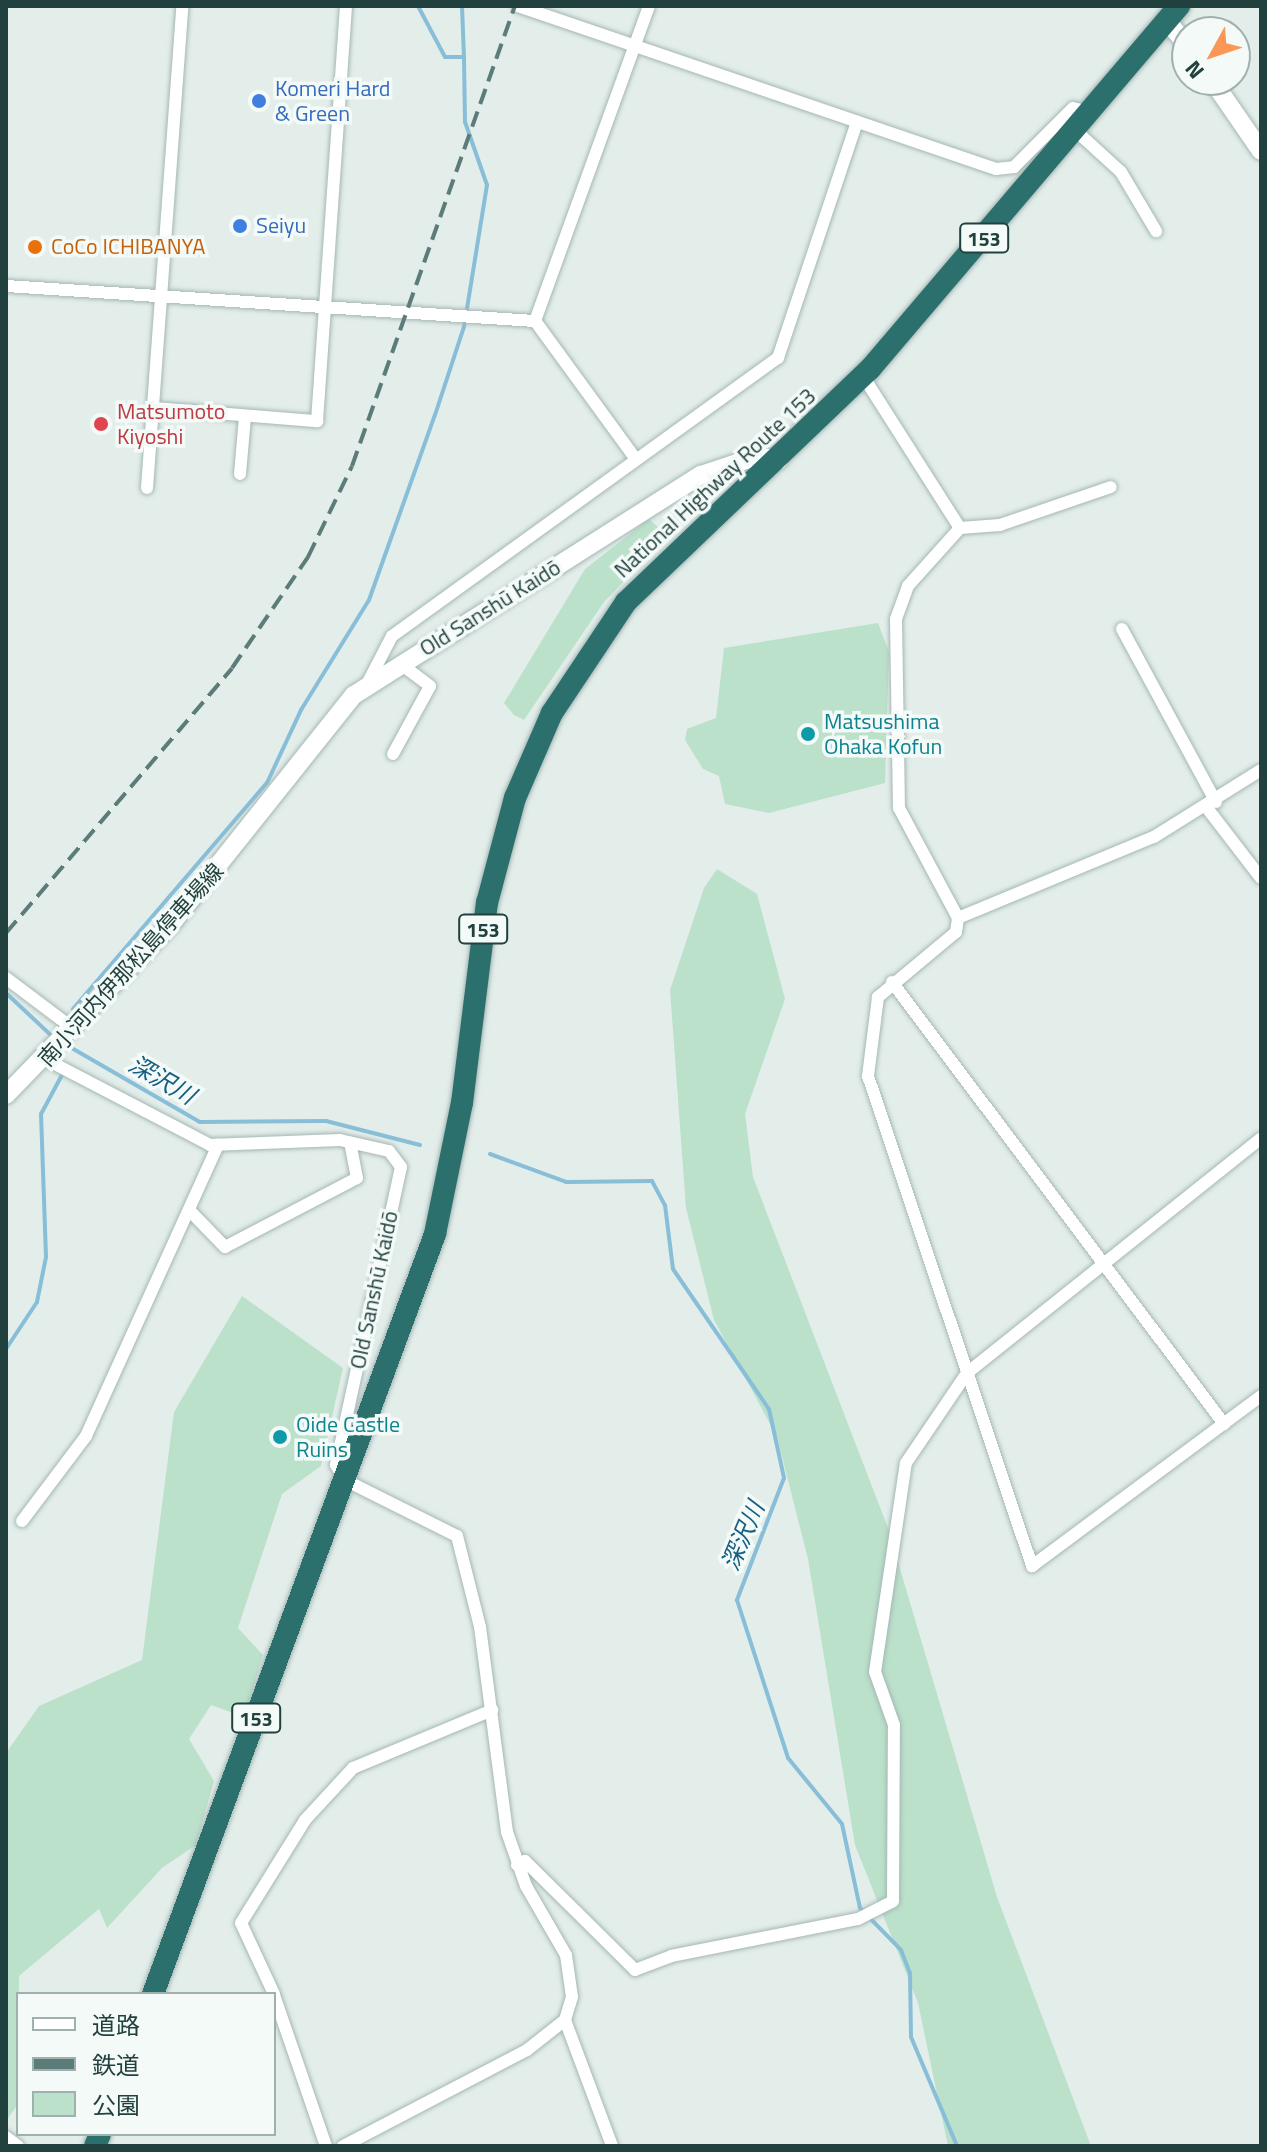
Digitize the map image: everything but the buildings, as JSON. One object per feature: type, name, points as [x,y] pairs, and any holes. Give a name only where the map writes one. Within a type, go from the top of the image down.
[{"type":"highway","name":"National Highway Route 153","points":[[154,1992],[435,1234],[462,1103],[487,903],[533,752],[573,676],[626,602],[779,460],[863,376],[1173,14]]},
{"type":"main road","points":[[1223,96],[1261,151]]},
{"type":"main road","name":"Old Sanshū Kaidō","points":[[250,829],[332,717],[366,686],[701,475],[758,456],[779,460]]},
{"type":"main road","name":"南小河内伊那松島停車場線","points":[[6,1095],[50,1058],[250,829]]},
{"type":"street","points":[[147,488],[182,6]]},
{"type":"street","points":[[154,408],[317,421],[346,6]]},
{"type":"street","points":[[518,6],[1006,170],[1073,108],[1091,112]]},
{"type":"street","points":[[535,321],[649,6]]},
{"type":"street","points":[[366,686],[392,636],[635,458],[778,358],[857,122]]},
{"type":"street","points":[[1075,130],[1121,172],[1156,231]]},
{"type":"street","points":[[6,286],[535,321],[635,458]]},
{"type":"street","points":[[863,376],[960,528]]},
{"type":"street","points":[[240,474],[245,417]]},
{"type":"street","points":[[1111,487],[1000,525],[960,528],[908,586],[896,619],[899,808],[958,918],[956,932],[892,982],[878,997],[868,1076],[1032,1566],[1261,1396]]},
{"type":"street","points":[[1122,629],[1212,805],[1261,878]]},
{"type":"street","points":[[393,754],[430,686],[401,664]]},
{"type":"street","points":[[958,918],[1212,805],[1261,770]]},
{"type":"street","points":[[6,978],[72,1034]]},
{"type":"street","points":[[892,982],[1106,1259],[1224,1424]]},
{"type":"street","name":"Old Sanshū Kaidō","points":[[50,1058],[180,1135],[218,1145],[345,1142],[389,1151],[401,1167],[336,1465],[345,1480]]},
{"type":"street","points":[[517,1865],[525,1861],[635,1970],[671,1956],[858,1919],[877,1912],[893,1901],[894,1725],[875,1672],[892,1522],[906,1463],[967,1373],[1261,1138]]},
{"type":"street","points":[[189,1210],[225,1247],[357,1178],[345,1142]]},
{"type":"street","points":[[22,1521],[86,1436],[218,1145]]},
{"type":"street","points":[[345,1480],[457,1536],[492,1710],[495,1766],[517,1865],[573,1979],[565,2020],[612,2146]]},
{"type":"street","points":[[273,1992],[241,1923],[305,1820],[353,1768],[492,1710]]},
{"type":"street","points":[[276,2000],[326,2146]]},
{"type":"street","points":[[343,2146],[527,2050],[565,2020]]},
{"type":"street","points":[[6,2137],[18,2146]]},
{"type":"green space","points":[[649,519],[668,536],[604,602],[524,720],[514,715],[504,703],[585,569]]},
{"type":"green space","points":[[878,623],[889,652],[885,783],[769,813],[725,804],[719,776],[703,769],[685,740],[687,729],[716,718],[724,648]]},
{"type":"green space","points":[[717,869],[757,894],[785,999],[745,1114],[753,1177],[888,1528],[997,1897],[1091,2146],[948,2146],[918,2003],[855,1845],[808,1559],[777,1437],[714,1320],[686,1208],[670,990],[704,888]]},
{"type":"green space","points":[[242,1296],[343,1368],[321,1466],[282,1494],[238,1628],[263,1655],[244,1717],[211,1705],[189,1739],[214,1781],[196,1845],[162,1868],[107,1928],[99,1909],[19,1976],[19,1992],[16,1992],[16,2107],[6,2121],[6,1753],[39,1706],[142,1660],[174,1412]]},
{"type":"waterway","points":[[73,1009],[267,783],[301,710],[369,600],[435,415],[464,327],[487,185],[465,122],[464,57],[445,57],[418,6]]},
{"type":"waterway","points":[[462,6],[464,57]]},
{"type":"waterway","name":"深沢川","points":[[6,993],[55,1039]]},
{"type":"waterway","name":"深沢川","points":[[63,1043],[200,1122],[326,1121],[420,1145]]},
{"type":"waterway","points":[[6,1349],[37,1302],[46,1257],[41,1114],[62,1075]]},
{"type":"waterway","name":"深沢川","points":[[490,1154],[566,1182],[652,1181],[665,1205],[673,1269],[769,1409],[784,1478],[737,1600],[788,1758],[842,1824],[860,1908],[901,1950],[910,1973],[911,2037],[957,2146]]},
{"type":"railway","points":[[6,933],[232,668],[308,557],[352,466],[515,6]]},
{"type":"place","name":"Komeri Hard & Green","points":[[259,101]]},
{"type":"place","name":"Seiyu","points":[[240,226]]},
{"type":"place","name":"CoCo ICHIBANYA","points":[[35,247]]},
{"type":"place","name":"Matsumoto Kiyoshi","points":[[101,424]]},
{"type":"place","name":"Matsushima Ohaka Kofun","points":[[808,734]]},
{"type":"place","name":"Oide Castle Ruins","points":[[280,1437]]}]
